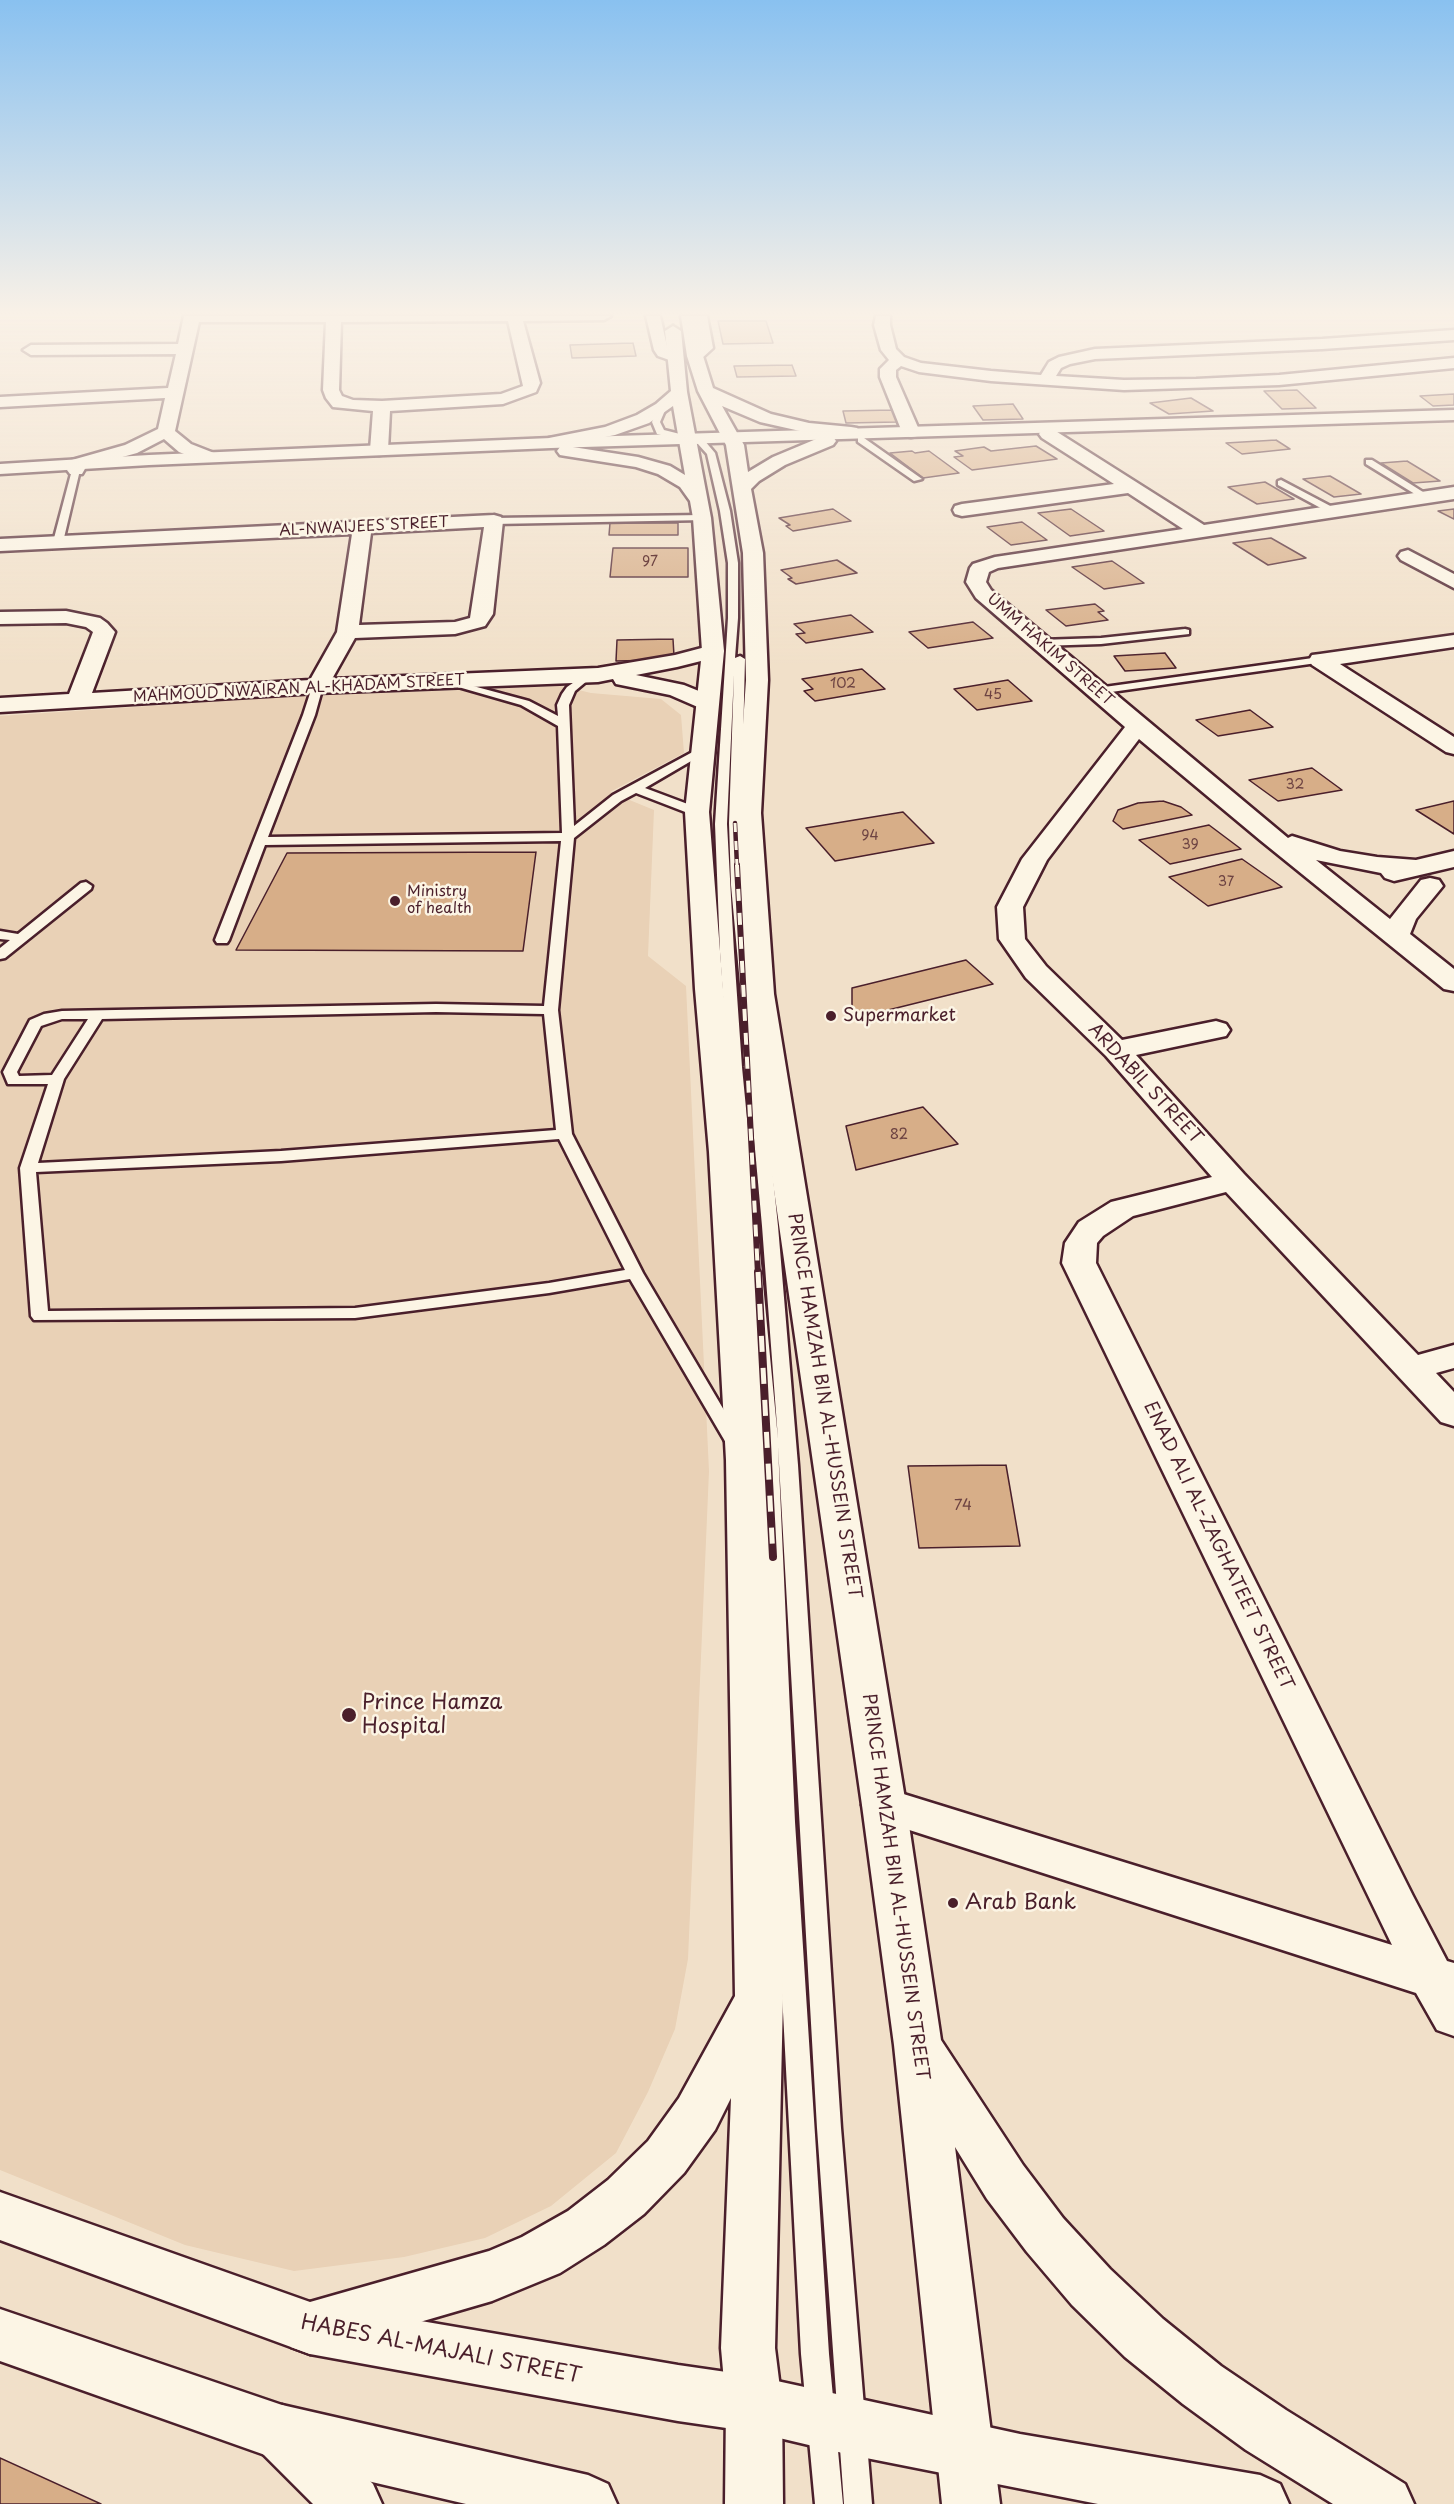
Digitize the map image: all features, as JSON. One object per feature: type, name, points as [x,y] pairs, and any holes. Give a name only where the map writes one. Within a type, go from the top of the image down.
[{"type":"street","points":[[77,467],[130,449],[164,433]]},
{"type":"street","points":[[167,433],[185,448],[208,457]]},
{"type":"street","points":[[379,450],[380,433]]},
{"type":"street","points":[[559,447],[604,433]]},
{"type":"street","name":"PRINCE HAMZAH BIN AL-HUSSEIN STREET","points":[[705,433],[742,488],[753,553],[757,680],[749,813],[760,994],[884,1805],[918,2044],[971,2504]]},
{"type":"street","name":"PRINCE HAMZAH BIN AL-HUSSEIN STREET","points":[[711,433],[712,443],[701,510],[713,651],[697,812],[709,989],[725,1152],[745,1460],[759,1998],[748,2348],[754,2404],[754,2504]]},
{"type":"street","points":[[838,433],[856,436]]},
{"type":"street","points":[[712,443],[898,433]]},
{"type":"street","points":[[0,475],[208,457],[379,450],[827,441],[856,436],[1087,433]]},
{"type":"street","points":[[1048,434],[1198,530]]},
{"type":"street","points":[[742,488],[753,477],[779,461],[827,441]]},
{"type":"street","points":[[0,469],[559,447],[639,462],[664,470],[686,483],[701,510]]},
{"type":"street","points":[[962,510],[1132,487]]},
{"type":"street","name":"UMM HAKIM STREET","points":[[1454,493],[1198,530],[995,563],[980,568],[976,582],[983,594],[1269,835],[1454,982]]},
{"type":"street","points":[[348,632],[455,628],[478,622],[483,614],[494,521]]},
{"type":"street","name":"AL-NWAIJEES STREET","points":[[0,545],[494,521]]},
{"type":"street","points":[[317,686],[348,632],[362,527]]},
{"type":"street","points":[[1408,556],[1454,582]]},
{"type":"street","points":[[0,618],[66,617],[93,622],[100,627],[104,632],[100,647],[77,701]]},
{"type":"street","points":[[1320,660],[1454,641]]},
{"type":"street","name":"MAHMOUD NWAIRAN AL-KHADAM STREET","points":[[0,705],[317,686],[593,675],[676,662],[713,651]]},
{"type":"street","points":[[1320,660],[1454,747]]},
{"type":"street","name":"MAHMOUD NWAIRAN AL-KHADAM STREET","points":[[593,675],[664,686],[708,703]]},
{"type":"street","name":"ARDABIL STREET","points":[[1138,725],[1035,859],[1010,908],[1012,939],[1036,972],[1116,1050],[1233,1181],[1454,1414]]},
{"type":"street","points":[[1269,835],[1336,858],[1434,878]]},
{"type":"street","points":[[1396,935],[1411,907],[1434,878],[1454,859]]},
{"type":"street","points":[[1333,886],[1434,878]]},
{"type":"street","points":[[1355,903],[1434,878]]},
{"type":"street","points":[[1116,1050],[1216,1030]]},
{"type":"street","name":"ENAD ALI AL-ZAGHATEET STREET","points":[[1233,1181],[1122,1209],[1091,1229],[1081,1243],[1078,1263],[1447,1991]]},
{"type":"street","points":[[1411,1369],[1454,1356]]},
{"type":"street","points":[[884,1805],[1447,1991]]},
{"type":"street","points":[[310,2328],[440,2293],[492,2276],[541,2255],[586,2228],[626,2197],[666,2157],[698,2114],[759,1998]]},
{"type":"street","points":[[918,2044],[1005,2182],[1045,2235],[1091,2287],[1144,2337],[1202,2385],[1266,2430],[1385,2504]]},
{"type":"street","name":"HABES AL-MAJALI STREET","points":[[0,2216],[310,2328],[678,2393],[754,2404],[966,2450],[1260,2504]]},
{"type":"street","points":[[0,2335],[282,2433],[588,2504]]},
{"type":"street","points":[[282,2433],[353,2504]]},
{"type":"lane","points":[[664,433],[712,443]]},
{"type":"lane","points":[[856,436],[917,478]]},
{"type":"lane","points":[[712,443],[736,513],[744,554],[746,592],[741,644],[735,823],[737,885],[770,1226],[789,1465],[827,2093],[836,2423],[829,2504]]},
{"type":"lane","points":[[712,443],[711,453],[725,511],[733,563],[733,618],[721,824],[735,1067],[769,1443],[784,1822],[836,2423],[858,2504]]},
{"type":"lane","points":[[1369,462],[1426,497]]},
{"type":"lane","points":[[58,542],[77,467]]},
{"type":"lane","points":[[1281,483],[1333,511]]},
{"type":"lane","points":[[494,521],[701,510]]},
{"type":"lane","points":[[1040,643],[1112,640],[1185,632]]},
{"type":"lane","points":[[1097,691],[1320,660]]},
{"type":"lane","points":[[593,675],[566,696],[563,724],[568,837],[551,1010],[564,1134],[635,1272],[745,1460]]},
{"type":"lane","points":[[444,681],[525,703],[563,724]]},
{"type":"lane","points":[[222,940],[309,715],[317,686]]},
{"type":"lane","points":[[261,841],[568,837],[616,798],[704,750]]},
{"type":"lane","points":[[635,788],[697,812]]},
{"type":"lane","points":[[0,955],[86,886]]},
{"type":"lane","points":[[0,935],[21,938]]},
{"type":"lane","points":[[57,1079],[13,1082],[10,1077],[10,1072],[32,1028],[49,1017],[98,1014],[436,1008],[551,1010]]},
{"type":"lane","points":[[98,1014],[57,1079],[28,1168],[40,1316],[207,1312],[355,1313],[549,1288],[635,1272]]},
{"type":"lane","points":[[28,1168],[281,1156],[564,1134]]},
{"type":"shaded area","name":"Prince Hamza Hospital","points":[[562,686],[591,693],[661,699],[681,715],[684,753],[610,792],[654,810],[648,956],[686,986],[709,1471],[688,1959],[675,2029],[648,2092],[616,2153],[551,2206],[485,2238],[404,2257],[294,2271],[185,2245],[0,2170],[0,716],[286,697]]},
{"type":"building","points":[[1276,440],[1290,449],[1242,454],[1226,443]]},
{"type":"building","points":[[1036,446],[1057,459],[972,470],[954,457],[963,456],[955,451],[984,447],[991,451]]},
{"type":"building","points":[[912,451],[915,453],[929,451],[959,473],[923,478],[890,453]]},
{"type":"building","points":[[1407,461],[1440,481],[1413,483],[1381,463]]},
{"type":"building","points":[[1330,476],[1361,494],[1334,497],[1303,479]]},
{"type":"building","points":[[1265,482],[1294,499],[1257,504],[1228,487]]},
{"type":"building","points":[[833,509],[851,521],[793,531],[786,526],[790,525],[779,518]]},
{"type":"building","points":[[1071,509],[1104,531],[1070,536],[1038,513]]},
{"type":"building","points":[[1454,509],[1454,519],[1438,511]]},
{"type":"building","points":[[1022,522],[1047,540],[1011,545],[987,527]]},
{"type":"building","points":[[610,523],[678,523],[678,535],[609,535]]},
{"type":"building","points":[[1271,538],[1306,558],[1268,565],[1233,543]]},
{"type":"building","points":[[613,548],[688,548],[688,577],[610,577]]},
{"type":"building","points":[[837,560],[857,573],[796,584],[788,579],[792,578],[781,570]]},
{"type":"building","points":[[1112,561],[1144,583],[1104,589],[1072,567]]},
{"type":"building","points":[[1095,604],[1104,611],[1098,612],[1108,620],[1066,626],[1046,610]]},
{"type":"building","points":[[851,615],[873,632],[806,643],[796,634],[805,633],[794,624]]},
{"type":"building","points":[[973,622],[993,638],[928,648],[909,632]]},
{"type":"building","points":[[673,639],[674,656],[661,660],[616,661],[617,640]]},
{"type":"building","points":[[1165,653],[1176,668],[1125,671],[1114,656]]},
{"type":"building","points":[[862,669],[885,689],[815,701],[804,691],[813,689],[802,679]]},
{"type":"building","points":[[1008,680],[1032,701],[977,710],[954,689]]},
{"type":"building","points":[[1250,710],[1273,727],[1218,736],[1196,720]]},
{"type":"building","points":[[1312,768],[1342,790],[1278,801],[1249,780]]},
{"type":"building","points":[[1163,801],[1181,807],[1192,815],[1123,829],[1113,821],[1118,810],[1138,803]]},
{"type":"building","points":[[1454,801],[1454,834],[1416,810]]},
{"type":"building","points":[[903,812],[934,843],[835,861],[806,828]]},
{"type":"building","points":[[1209,825],[1241,849],[1170,864],[1139,840]]},
{"type":"building","name":"Ministry of health","points":[[536,852],[523,951],[236,950],[287,853]]},
{"type":"building","points":[[1242,859],[1282,887],[1208,906],[1169,877]]},
{"type":"building","points":[[966,960],[993,984],[852,1019],[852,988]]},
{"type":"building","points":[[923,1107],[958,1144],[856,1170],[846,1126]]},
{"type":"building","points":[[1006,1465],[1020,1546],[919,1548],[908,1466]]},
{"type":"building","points":[[0,2458],[101,2504],[0,2504]]},
{"type":"railway","points":[[735,823],[737,866]]},
{"type":"railway","points":[[737,865],[758,1274]]},
{"type":"railway","points":[[758,1272],[773,1557]]},
{"type":"place","name":"Ministry of health","points":[[395,901]]},
{"type":"place","name":"Supermarket","points":[[831,1016]]},
{"type":"place","name":"Prince Hamza Hospital","points":[[349,1715]]},
{"type":"place","name":"Arab Bank","points":[[953,1903]]}]
